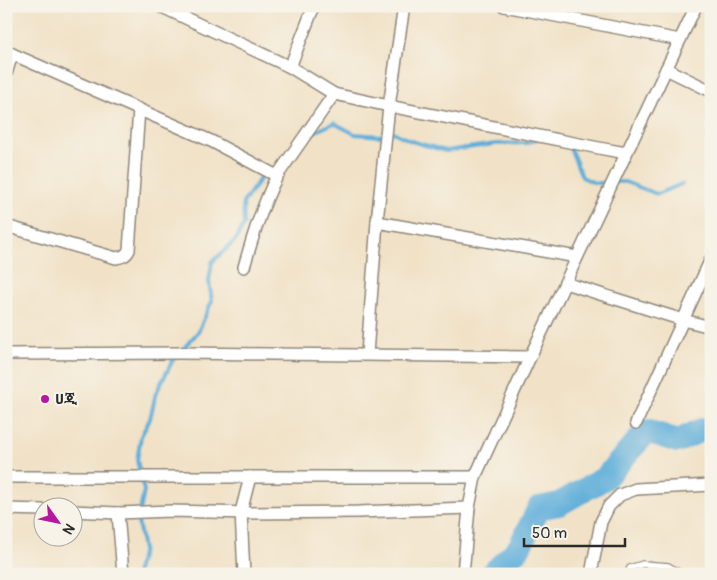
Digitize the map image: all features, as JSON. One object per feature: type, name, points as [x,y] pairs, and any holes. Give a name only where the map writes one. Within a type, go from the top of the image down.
[{"type":"street","points":[[160,6],[290,67],[334,94],[626,153]]},
{"type":"street","points":[[290,67],[314,6]]},
{"type":"street","points":[[367,354],[377,222],[389,106],[404,6]]},
{"type":"street","points":[[504,6],[680,40]]},
{"type":"street","points":[[463,574],[475,477],[696,6]]},
{"type":"street","points":[[6,74],[9,53],[211,141],[277,176]]},
{"type":"street","points":[[666,69],[711,91]]},
{"type":"street","points":[[244,267],[256,225],[277,176],[334,94]]},
{"type":"street","points":[[6,226],[116,258],[127,254],[129,250],[139,109]]},
{"type":"street","points":[[377,222],[577,257]]},
{"type":"street","points":[[636,423],[711,259]]},
{"type":"street","points":[[565,283],[711,327]]},
{"type":"street","points":[[6,354],[367,354],[530,357]]},
{"type":"street","points":[[6,477],[475,477]]},
{"type":"street","points":[[244,574],[241,512],[250,477]]},
{"type":"street","points":[[591,574],[601,522],[608,506],[620,495],[636,489],[711,485]]},
{"type":"street","points":[[82,511],[358,512],[470,508]]},
{"type":"street","points":[[6,509],[32,510]]},
{"type":"street","points":[[118,513],[123,574]]},
{"type":"lane","points":[[627,574],[630,568],[643,564],[668,566],[682,574]]},
{"type":"waterway","points":[[312,133],[334,123],[355,134],[380,136],[384,133]]},
{"type":"waterway","points":[[389,130],[411,141],[446,151],[495,144],[527,143],[537,139]]},
{"type":"waterway","points":[[569,145],[582,177],[595,183],[609,183]]},
{"type":"waterway","points":[[182,350],[198,332],[212,301],[209,281],[212,262],[236,240],[244,224],[243,203],[266,173]]},
{"type":"waterway","points":[[616,182],[625,182],[657,194],[682,184]]},
{"type":"waterway","points":[[136,574],[143,550],[138,521],[144,491],[137,460],[141,436],[150,419],[156,393],[174,358],[178,355]]},
{"type":"waterway","points":[[492,574],[519,548],[539,508],[559,504],[605,478],[647,431],[678,441],[699,431],[711,428]]},
{"type":"place","name":"ሀጂ","points":[[45,399]]}]
